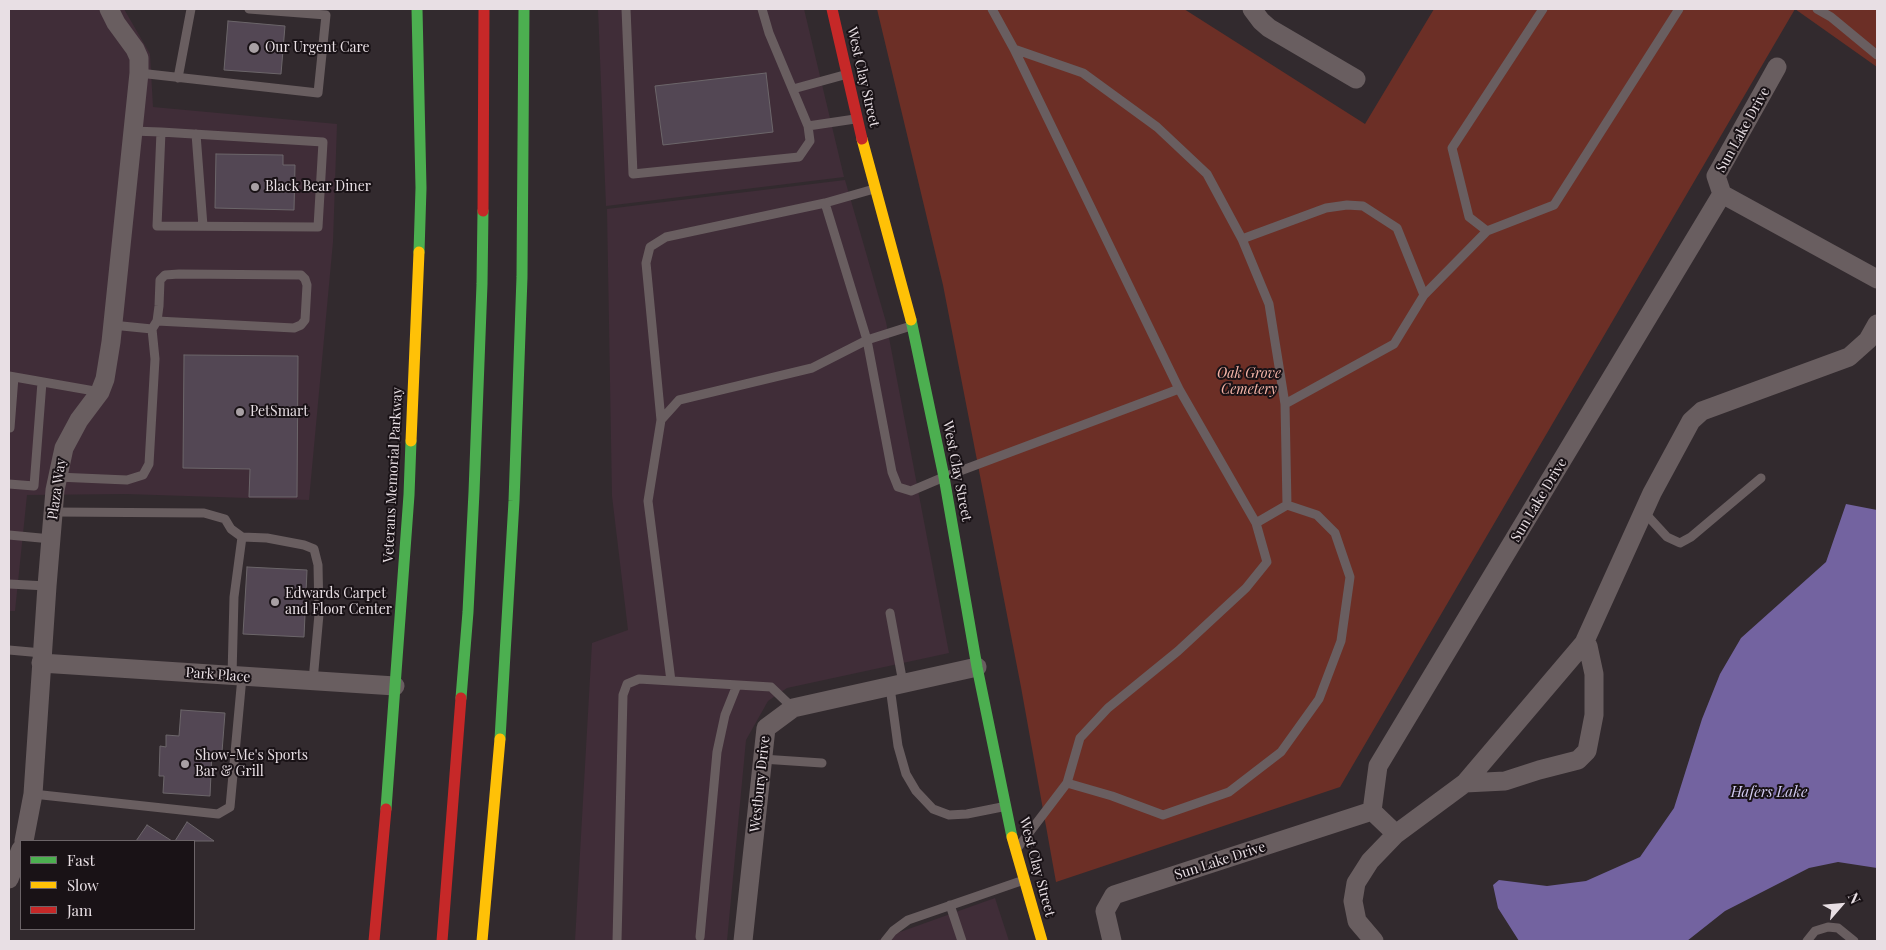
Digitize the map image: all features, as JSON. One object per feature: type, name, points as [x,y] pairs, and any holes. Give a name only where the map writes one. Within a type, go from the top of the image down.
[{"type":"main road","name":"Veterans Memorial Parkway","points":[[374,941],[382,861],[409,495],[421,188],[417,9]]},
{"type":"main road","points":[[442,941],[468,622],[474,501],[482,284],[484,9]]},
{"type":"main road","points":[[482,941],[501,724],[514,501],[522,259],[524,9]]},
{"type":"main road","name":"West Clay Street","points":[[832,9],[857,119],[913,326],[944,477],[976,667],[1014,852],[1042,941]]},
{"type":"street","name":"Plaza Way","points":[[24,840],[33,794],[47,586],[57,477],[64,448],[79,420],[100,392],[105,379],[139,72],[139,58],[135,49],[116,24],[109,9]]},
{"type":"street","points":[[1252,9],[1269,28],[1356,79]]},
{"type":"street","name":"Sun Lake Drive","points":[[1777,67],[1716,176],[1722,194],[1877,279]]},
{"type":"street","name":"Sun Lake Drive","points":[[1112,941],[1105,911],[1114,895],[1372,811],[1378,766],[1722,194]]},
{"type":"street","points":[[1374,941],[1357,921],[1353,901],[1356,883],[1370,862],[1396,834],[1465,783],[1584,643],[1652,493],[1691,421],[1702,411],[1849,357],[1868,340],[1877,324]]},
{"type":"street","points":[[1465,783],[1505,781],[1578,760],[1587,751],[1594,715],[1594,674],[1588,646],[1584,643]]},
{"type":"street","name":"Park Place","points":[[42,658],[237,676],[395,686]]},
{"type":"street","name":"Westbury Drive","points":[[743,941],[766,728],[793,708],[976,667]]},
{"type":"street","points":[[1372,811],[1396,834]]},
{"type":"street","points":[[9,879],[20,851]]},
{"type":"lane","points":[[178,78],[190,9]]},
{"type":"lane","points":[[139,72],[318,93],[326,15],[249,9]]},
{"type":"lane","points":[[626,9],[634,174],[799,157],[810,140],[808,126],[769,33],[762,9]]},
{"type":"lane","points":[[992,9],[1014,49],[1179,389],[1256,523],[1267,562],[1246,588],[1178,651],[1108,708],[1080,738],[1067,783],[1014,852]]},
{"type":"lane","points":[[1487,231],[1469,217],[1452,148],[1542,9]]},
{"type":"lane","points":[[1285,404],[1394,344],[1424,295],[1487,231],[1554,205],[1679,9]]},
{"type":"lane","points":[[1817,9],[1831,17],[1877,55]]},
{"type":"lane","points":[[1014,49],[1083,73],[1157,127],[1206,174],[1242,239],[1269,304],[1285,404],[1287,505]]},
{"type":"lane","points":[[793,90],[847,74]]},
{"type":"lane","points":[[808,126],[857,119]]},
{"type":"lane","points":[[132,131],[161,132],[196,134],[323,142],[318,227],[157,226],[161,132]]},
{"type":"lane","points":[[196,134],[202,226]]},
{"type":"lane","points":[[671,681],[648,501],[661,420],[646,263],[650,247],[666,237],[825,203],[877,188]]},
{"type":"lane","points":[[825,203],[867,340],[892,472],[898,487],[911,491],[1179,389]]},
{"type":"lane","points":[[1242,239],[1326,208],[1347,205],[1363,206],[1397,228],[1424,295]]},
{"type":"lane","points":[[57,477],[127,480],[143,475],[149,464],[155,359],[154,325],[159,306],[160,280],[165,275],[301,275],[308,285],[305,320],[301,325],[294,328],[154,325],[112,325]]},
{"type":"lane","points":[[661,420],[679,400],[812,368],[867,340],[913,326]]},
{"type":"lane","points":[[10,428],[11,377],[100,392]]},
{"type":"lane","points":[[9,484],[34,486],[42,382]]},
{"type":"lane","points":[[1644,512],[1667,537],[1680,543],[1692,537],[1761,478]]},
{"type":"lane","points":[[1067,783],[1112,796],[1163,815],[1229,792],[1281,752],[1319,699],[1341,641],[1350,577],[1335,533],[1316,515],[1287,505],[1256,523]]},
{"type":"lane","points":[[53,512],[204,513],[224,519],[231,529],[242,537],[267,538],[304,545],[314,550],[318,565],[319,614],[313,682]]},
{"type":"lane","points":[[9,535],[51,538]]},
{"type":"lane","points":[[33,794],[218,814],[230,807],[237,676],[234,597],[242,537]]},
{"type":"lane","points":[[9,584],[47,586]]},
{"type":"lane","points":[[890,613],[896,685],[898,746],[906,774],[916,791],[933,808],[950,815],[1005,807]]},
{"type":"lane","points":[[9,650],[42,658]]},
{"type":"lane","points":[[617,941],[623,695],[628,684],[639,679],[771,687],[793,708]]},
{"type":"lane","points":[[700,937],[717,752],[725,715],[737,685]]},
{"type":"lane","points":[[762,759],[822,763]]},
{"type":"lane","points":[[885,941],[893,930],[908,920],[1023,880]]},
{"type":"lane","points":[[950,906],[962,941]]},
{"type":"lane","points":[[1807,941],[1815,931],[1828,927],[1838,928],[1854,941]]},
{"type":"shaded area","points":[[9,9],[124,9],[150,54],[153,107],[337,124],[333,242],[309,500],[126,494],[27,495],[15,611],[9,611]]},
{"type":"shaded area","points":[[598,9],[804,9],[844,177],[606,206]]},
{"type":"shaded area","points":[[845,180],[886,322],[949,653],[787,688],[768,701],[746,740],[727,941],[575,941],[592,643],[628,630],[612,496],[607,209]]},
{"type":"shaded area","points":[[995,898],[1009,941],[875,941]]},
{"type":"green space","name":"Oak Grove Cemetery","points":[[877,9],[1184,9],[1365,124],[1434,9],[1795,9],[1340,787],[1056,882],[1021,687],[943,285]]},
{"type":"green space","points":[[1795,9],[1877,9],[1877,67]]},
{"type":"water","name":"Hafers Lake","points":[[1846,504],[1877,510],[1877,868],[1838,862],[1809,868],[1725,911],[1687,941],[1519,941],[1498,908],[1493,885],[1499,880],[1547,886],[1586,881],[1640,857],[1674,808],[1702,719],[1720,674],[1741,638],[1826,562]]},
{"type":"building","name":"Our Urgent Care","points":[[228,21],[285,26],[281,74],[224,70]]},
{"type":"building","points":[[766,73],[773,132],[663,145],[655,86]]},
{"type":"building","name":"Black Bear Diner","points":[[216,154],[283,155],[283,165],[295,165],[294,210],[215,208]]},
{"type":"building","name":"PetSmart","points":[[184,355],[298,356],[297,497],[249,497],[250,469],[183,468]]},
{"type":"building","name":"Edwards Carpet and Floor Center","points":[[247,567],[307,570],[304,637],[243,634]]},
{"type":"building","name":"Show-Me's Sports Bar & Grill","points":[[181,710],[225,713],[222,752],[212,751],[210,796],[163,793],[164,776],[159,776],[160,746],[166,747],[166,735],[179,736]]},
{"type":"building","points":[[187,822],[214,841],[195,840],[176,840]]},
{"type":"building","points":[[147,825],[170,840],[137,840]]},
{"type":"traffic: fast","points":[[417,9],[421,188],[419,252]]},
{"type":"traffic: fast","points":[[500,739],[514,501],[522,277],[524,9]]},
{"type":"traffic: fast","points":[[461,698],[468,612],[474,492],[483,211]]},
{"type":"traffic: fast","points":[[911,320],[944,477],[977,667],[1012,837]]},
{"type":"traffic: fast","points":[[386,809],[409,495],[411,441]]},
{"type":"traffic: slow","points":[[862,139],[911,320]]},
{"type":"traffic: slow","points":[[411,441],[419,252]]},
{"type":"traffic: slow","points":[[482,941],[500,739]]},
{"type":"traffic: slow","points":[[1012,837],[1042,941]]},
{"type":"traffic: jam","points":[[483,211],[484,9]]},
{"type":"traffic: jam","points":[[832,9],[862,139]]},
{"type":"traffic: jam","points":[[442,941],[461,698]]},
{"type":"traffic: jam","points":[[374,941],[386,809]]},
{"type":"place","name":"Our Urgent Care","points":[[254,48]]},
{"type":"place","name":"Black Bear Diner","points":[[255,187]]},
{"type":"place","name":"PetSmart","points":[[240,412]]},
{"type":"place","name":"Edwards Carpet and Floor Center","points":[[275,602]]},
{"type":"place","name":"Show-Me's Sports Bar & Grill","points":[[185,764]]}]
